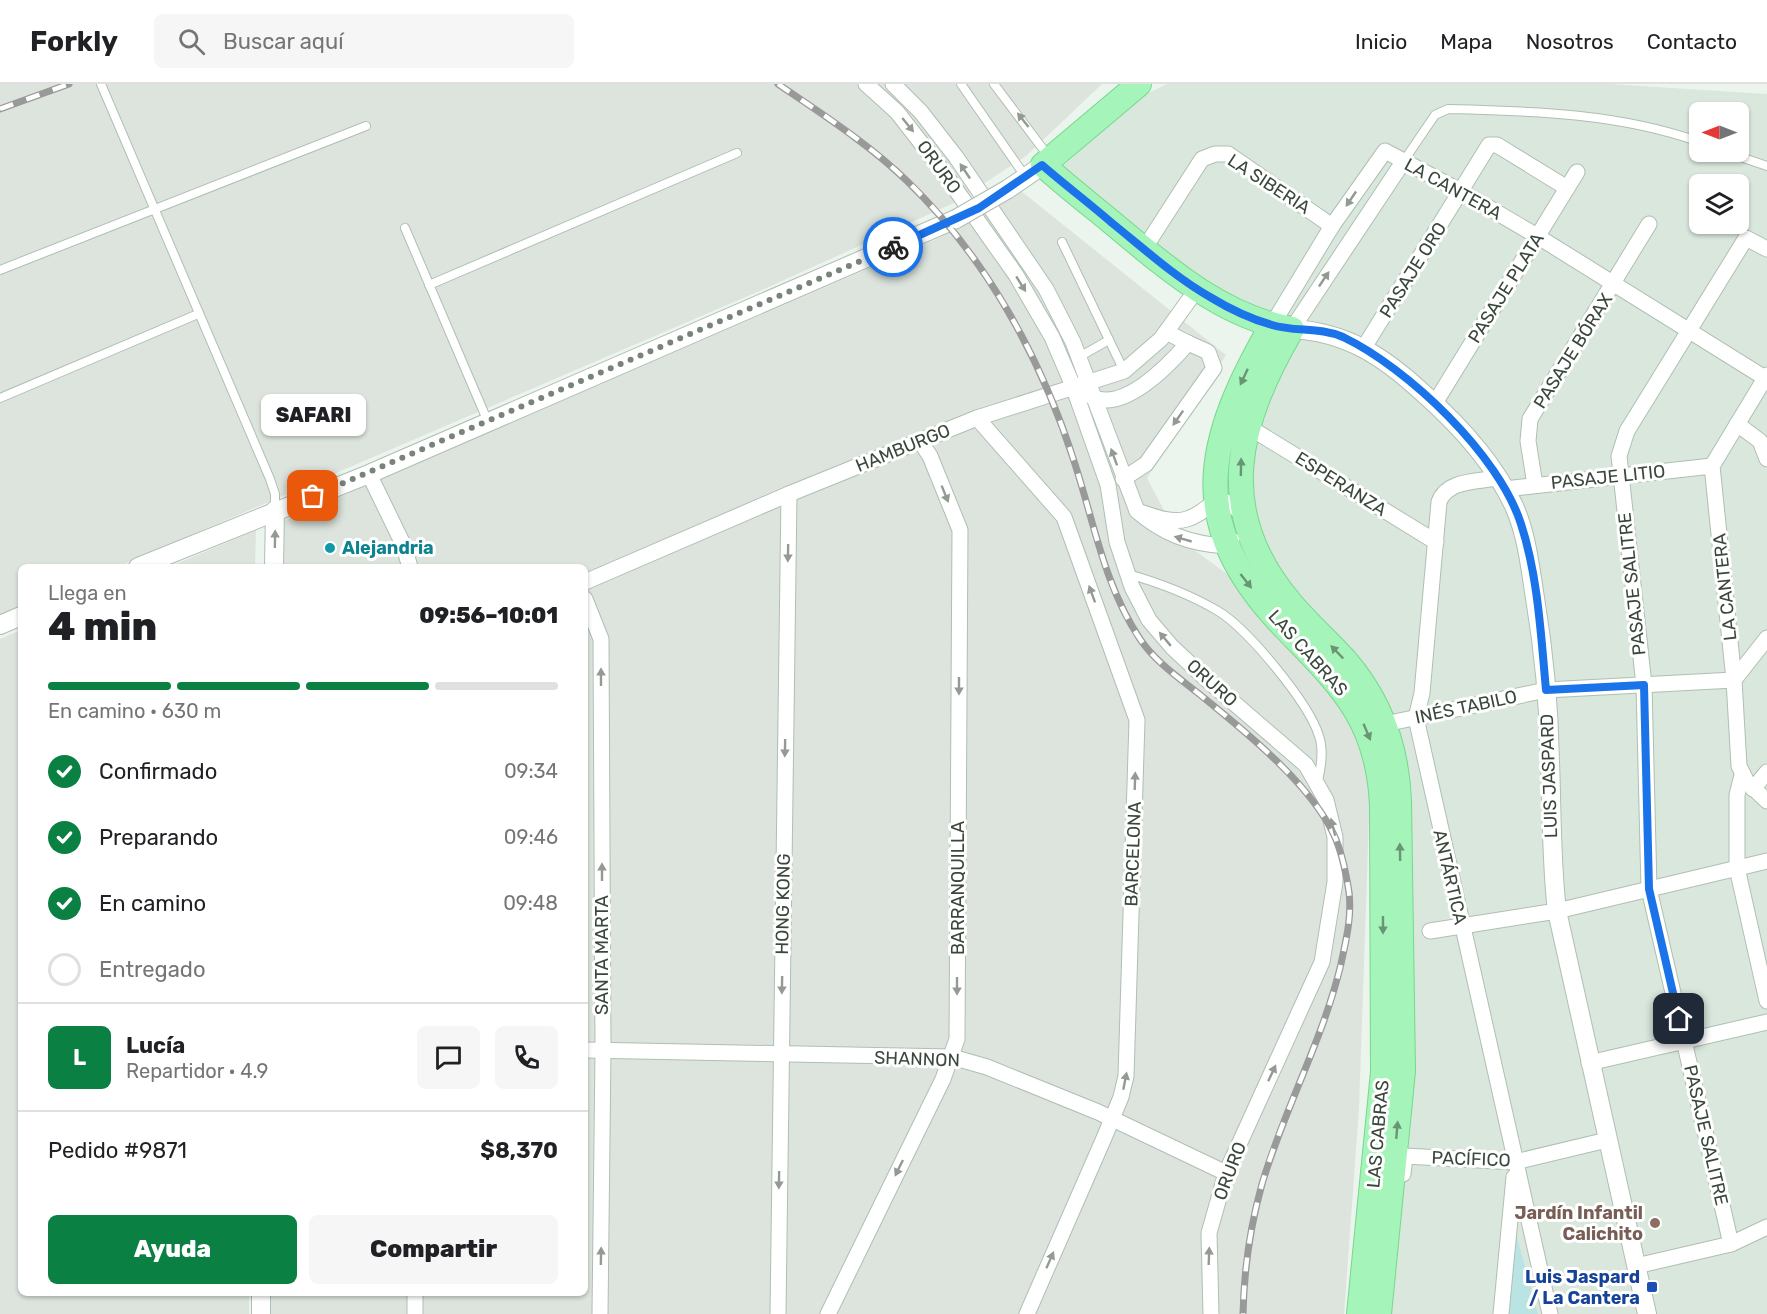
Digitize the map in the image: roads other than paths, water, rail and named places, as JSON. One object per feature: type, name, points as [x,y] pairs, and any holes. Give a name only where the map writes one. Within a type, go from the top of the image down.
[{"type":"main road","points":[[1040,167],[1139,84]]},
{"type":"main road","name":"LUIS JASPARD","points":[[1040,167],[1197,289],[1223,304],[1282,327]]},
{"type":"main road","name":"LAS CABRAS","points":[[1282,327],[1247,426],[1241,462],[1246,517],[1258,554],[1278,587],[1357,675],[1385,724],[1399,782],[1403,1071],[1378,1314]]},
{"type":"main road","name":"LAS CABRAS","points":[[1282,327],[1243,378],[1220,443],[1215,500],[1226,546],[1241,576],[1284,628],[1327,670],[1350,698],[1373,747],[1381,784],[1383,1072],[1359,1314]]},
{"type":"street","name":"ORURO","points":[[866,84],[897,112],[916,136],[1016,275],[1052,337],[1073,386],[1108,485],[1117,542],[1128,574],[1149,620],[1172,647],[1306,765],[1326,800],[1335,837],[1335,882],[1322,962],[1226,1173],[1209,1233],[1211,1314]]},
{"type":"street","name":"ORURO","points":[[893,84],[936,131],[1033,268],[1059,314],[1079,357],[1123,480],[1137,511]]},
{"type":"street","name":"PASAJE ORO","points":[[1363,349],[1462,192],[1487,147],[1494,144],[1568,188]]},
{"type":"street","name":"LA CANTERA","points":[[1385,152],[1462,192],[1537,236],[1766,376],[1712,466],[1734,680],[1738,757],[1742,775],[1767,801]]},
{"type":"street","name":"LAS CABRAS","points":[[1282,327],[1332,226],[1385,152]]},
{"type":"street","name":"LA SIBERIA","points":[[1144,249],[1202,159],[1215,153],[1228,154],[1332,226]]},
{"type":"street","name":"LAS CABRAS","points":[[1282,327],[1403,162]]},
{"type":"street","points":[[145,564],[369,474],[956,219],[1008,189],[1040,167]]},
{"type":"street","name":"PASAJE PLATA","points":[[1435,403],[1577,172]]},
{"type":"street","name":"PASAJE BÓRAX","points":[[1535,485],[1528,441],[1530,419],[1649,224]]},
{"type":"street","name":"PASAJE SALITRE","points":[[1731,1244],[1649,889],[1644,685],[1619,456],[1623,439],[1746,238],[1767,249]]},
{"type":"street","name":"HAMBURGO","points":[[588,581],[789,494],[977,418],[1124,371],[1144,356],[1166,332],[1197,289]]},
{"type":"street","name":"LUIS JASPARD","points":[[1282,327],[1320,330],[1335,334],[1401,373],[1435,403],[1467,439],[1501,484],[1526,541],[1546,690],[1552,862],[1557,911],[1589,1063],[1647,1314]]},
{"type":"street","points":[[1123,480],[1146,464],[1214,368],[1208,352],[1166,332]]},
{"type":"street","points":[[1073,386],[1095,399],[1116,398],[1140,387],[1164,370],[1188,343]]},
{"type":"street","name":"BARCELONA","points":[[977,418],[1064,517],[1137,720],[1126,1076],[1112,1118],[1027,1314]]},
{"type":"street","points":[[1737,424],[1760,441],[1767,459]]},
{"type":"street","name":"ESPERANZA","points":[[1247,426],[1436,542]]},
{"type":"street","name":"BARRANQUILLA","points":[[828,1314],[952,1058],[957,1039],[960,530],[930,456],[920,441]]},
{"type":"street","name":"PASAJE LITIO","points":[[1501,484],[1535,485],[1712,466]]},
{"type":"street","points":[[369,474],[403,544],[409,564]]},
{"type":"street","name":"ANTÁRTICA","points":[[1501,484],[1449,487],[1443,492],[1439,502],[1422,693],[1416,718],[1550,1314]]},
{"type":"street","name":"HONG KONG","points":[[778,1314],[789,494]]},
{"type":"street","points":[[1215,500],[1229,503],[1246,517],[1237,536],[1226,546],[1176,538],[1153,525],[1137,511],[1160,519],[1186,519],[1215,500]]},
{"type":"street","points":[[274,564],[275,510]]},
{"type":"street","name":"SANTA MARTA","points":[[588,606],[601,639],[603,1050],[600,1314]]},
{"type":"street","points":[[0,625],[18,617]]},
{"type":"street","points":[[1734,680],[1767,638]]},
{"type":"street","name":"INÉS TABILO","points":[[1385,724],[1546,690],[1734,680]]},
{"type":"street","points":[[1753,789],[1767,772]]},
{"type":"street","points":[[1742,775],[1737,795],[1737,868],[1767,1001]]},
{"type":"street","points":[[1430,931],[1557,911],[1767,861]]},
{"type":"street","points":[[1589,1063],[1767,1022]]},
{"type":"street","name":"SHANNON","points":[[588,1050],[952,1058],[987,1067],[1112,1118],[1226,1173]]},
{"type":"street","name":"PACÍFICO","points":[[1390,1314],[1405,1156],[1515,1162],[1607,1140]]},
{"type":"street","points":[[1501,1314],[1515,1162]]},
{"type":"street","points":[[1636,1266],[1731,1244],[1767,1227]]},
{"type":"street","points":[[261,1296],[261,1314]]},
{"type":"street","points":[[415,1296],[415,1314]]},
{"type":"lane","points":[[101,84],[270,479],[275,494],[275,510]]},
{"type":"lane","points":[[961,84],[1040,167]]},
{"type":"lane","points":[[994,84],[1040,167]]},
{"type":"lane","points":[[1403,162],[1435,116],[1448,109],[1586,116],[1669,131],[1689,138]]},
{"type":"lane","points":[[0,270],[366,126]]},
{"type":"lane","points":[[429,285],[737,153]]},
{"type":"lane","points":[[1749,160],[1767,166]]},
{"type":"lane","points":[[405,228],[488,422]]},
{"type":"lane","points":[[1062,242],[1124,371]]},
{"type":"lane","points":[[0,398],[198,314]]},
{"type":"lane","points":[[1079,357],[1109,340]]},
{"type":"lane","points":[[1128,574],[1173,587],[1220,612],[1260,648],[1294,692],[1319,735],[1322,760],[1318,783]]},
{"type":"railway","points":[[0,109],[69,84]]},
{"type":"railway","points":[[778,84],[877,154],[936,211],[962,242],[1008,311],[1045,384],[1074,461],[1101,553],[1117,597],[1140,639],[1161,663],[1239,727],[1294,779],[1324,816],[1337,842],[1350,901],[1345,946],[1324,1020],[1262,1184],[1248,1249],[1243,1314]]},
{"type":"place","name":"SAFARI","points":[[313,496]]},
{"type":"place","name":"Alejandria","points":[[330,548]]},
{"type":"place","name":"Jardín Infantil Calichito","points":[[1655,1223]]},
{"type":"place","name":"Luis Jaspard / La Cantera","points":[[1652,1287]]}]
